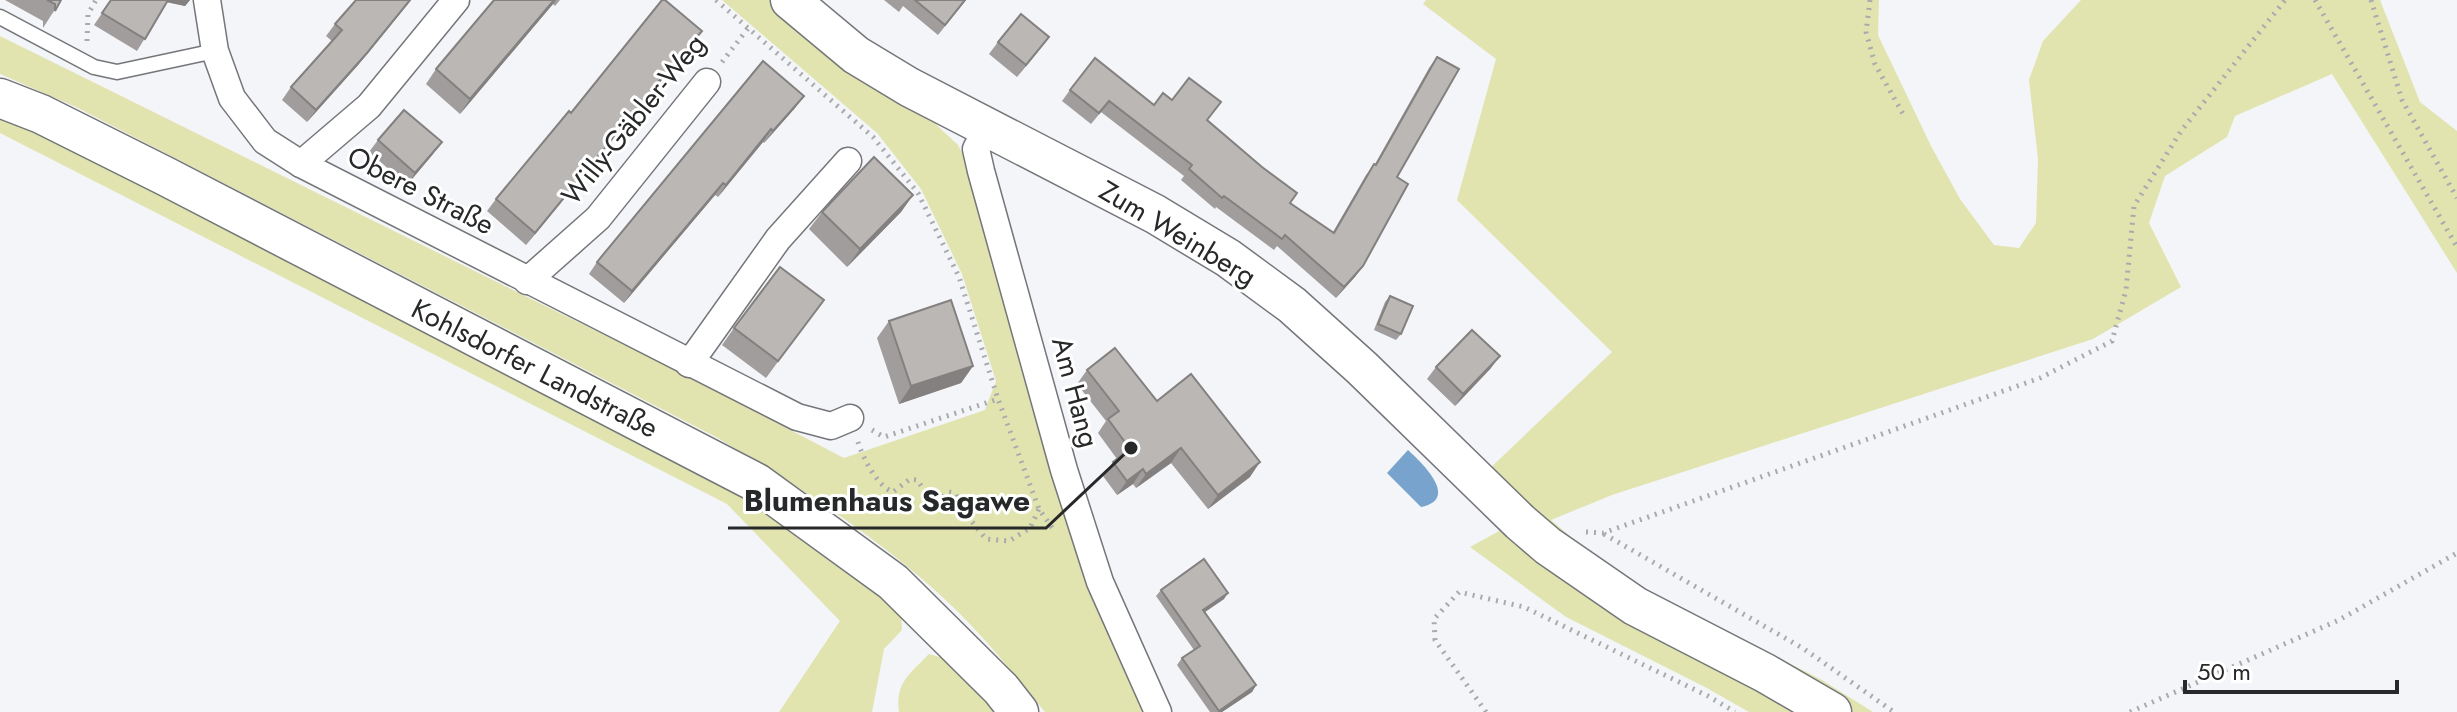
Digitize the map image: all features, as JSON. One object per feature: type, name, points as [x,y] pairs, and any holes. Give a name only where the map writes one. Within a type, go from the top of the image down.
[{"type":"street","name":"Obere Straße","points":[[207,0],[215,51],[232,98],[265,141],[301,164],[797,417],[831,426],[850,418]]},
{"type":"street","points":[[301,164],[369,106],[456,0]]},
{"type":"street","name":"Zum Weinberg","points":[[790,0],[856,55],[909,87],[1155,214],[1228,258],[1292,305],[1362,368],[1524,526],[1578,568],[1635,606],[1765,673],[1832,712]]},
{"type":"street","name":"Willy-Gäbler-Weg","points":[[527,281],[598,218],[707,82]]},
{"type":"street","name":"Kohlsdorfer Landstraße","points":[[0,98],[41,114],[165,176],[757,483],[893,582],[1001,689],[1019,712]]},
{"type":"street","name":"Am Hang","points":[[987,128],[976,149],[1064,470],[1100,582],[1158,712]]},
{"type":"street","points":[[689,364],[778,239],[848,161]]},
{"type":"lane","points":[[0,17],[94,67],[117,72],[215,51]]},
{"type":"path","points":[[78,58],[87,41],[88,14],[96,0]]},
{"type":"path","points":[[716,0],[873,137],[918,193],[959,277],[998,399],[1039,509],[1030,528],[1009,541],[986,539],[964,512],[955,493],[949,492],[937,501],[930,498],[917,480],[910,479],[893,492],[885,489],[862,453],[850,418]]},
{"type":"path","points":[[1870,0],[1866,32],[1875,64],[1903,114]]},
{"type":"path","points":[[1576,532],[1603,533],[2040,378],[2112,341],[2126,290],[2134,206],[2181,131],[2285,0]]},
{"type":"path","points":[[2315,0],[2457,247]]},
{"type":"path","points":[[2371,0],[2402,100],[2457,198]]},
{"type":"path","name":"Willy-Gäbler-Weg","points":[[707,82],[749,27]]},
{"type":"path","points":[[900,431],[998,399]]},
{"type":"path","points":[[1603,533],[1804,649],[1894,712]]},
{"type":"path","points":[[2130,712],[2339,620],[2457,553]]},
{"type":"path","points":[[1486,712],[1435,640],[1434,619],[1459,592],[1524,607],[1735,712]]},
{"type":"green space","points":[[722,0],[770,0],[843,63],[929,118],[958,145],[982,194],[1152,712],[1045,712],[977,632],[926,582],[839,515],[716,437],[76,107],[0,74],[0,36],[683,374],[844,458],[985,410],[996,381],[962,274],[921,189],[877,133]]},
{"type":"green space","points":[[1426,0],[1879,0],[1878,35],[1960,199],[1994,245],[2019,248],[2036,223],[2038,159],[2029,80],[2043,41],[2081,0],[2380,0],[2420,102],[2457,131],[2457,273],[2332,74],[2235,116],[2227,137],[2165,176],[2149,223],[2181,287],[2093,339],[1612,495],[1551,520],[1579,544],[1653,594],[1822,680],[1873,712],[1749,712],[1566,617],[1470,547],[1501,530],[1463,494],[1612,352],[1457,200],[1496,59],[1423,4]]},
{"type":"green space","points":[[0,115],[39,131],[753,499],[901,613],[902,630],[884,649],[872,712],[779,712],[840,621],[727,504],[0,133]]},
{"type":"green space","points":[[929,654],[950,660],[998,712],[899,712],[902,686]]},
{"type":"water","points":[[1408,450],[1429,472],[1438,489],[1432,503],[1421,507],[1387,473]]},
{"type":"building","points":[[47,0],[61,0],[55,11],[55,4]]},
{"type":"building","points":[[111,0],[168,0],[145,39],[102,13]]},
{"type":"building","points":[[356,0],[410,0],[316,110],[291,87],[342,30],[335,24]]},
{"type":"building","points":[[494,0],[554,0],[470,99],[436,69]]},
{"type":"building","points":[[662,0],[702,31],[653,88],[656,91],[629,124],[626,122],[535,233],[496,199],[569,111],[571,113]]},
{"type":"building","points":[[915,0],[965,0],[945,25]]},
{"type":"building","points":[[1021,14],[1049,37],[1026,65],[998,42]]},
{"type":"building","points":[[1437,57],[1459,69],[1397,177],[1408,184],[1363,266],[1344,287],[1285,235],[1282,239],[1224,196],[1222,198],[1189,169],[1192,165],[1109,101],[1099,113],[1070,90],[1095,58],[1154,105],[1163,93],[1172,100],[1189,78],[1221,102],[1207,120],[1297,193],[1290,203],[1334,233]]},
{"type":"building","points":[[763,61],[804,96],[773,131],[771,129],[726,185],[723,183],[632,291],[597,262]]},
{"type":"building","points":[[404,110],[442,142],[415,173],[378,140]]},
{"type":"building","points":[[874,157],[913,195],[860,249],[822,212]]},
{"type":"building","points":[[780,267],[824,300],[778,361],[734,328]]},
{"type":"building","points":[[1390,296],[1413,306],[1401,334],[1378,324]]},
{"type":"building","points":[[951,300],[973,366],[911,386],[889,321]]},
{"type":"building","points":[[1472,330],[1500,356],[1463,394],[1436,367]]},
{"type":"building","points":[[1115,348],[1157,401],[1191,374],[1260,462],[1218,495],[1181,448],[1146,474],[1143,469],[1127,481],[1113,462],[1130,449],[1108,419],[1119,411],[1087,370]]},
{"type":"building","points":[[1204,559],[1228,593],[1203,610],[1256,685],[1219,711],[1182,658],[1200,646],[1161,590]]},
{"type":"place","name":"Blumenhaus Sagawe","points":[[1131,448]]}]
